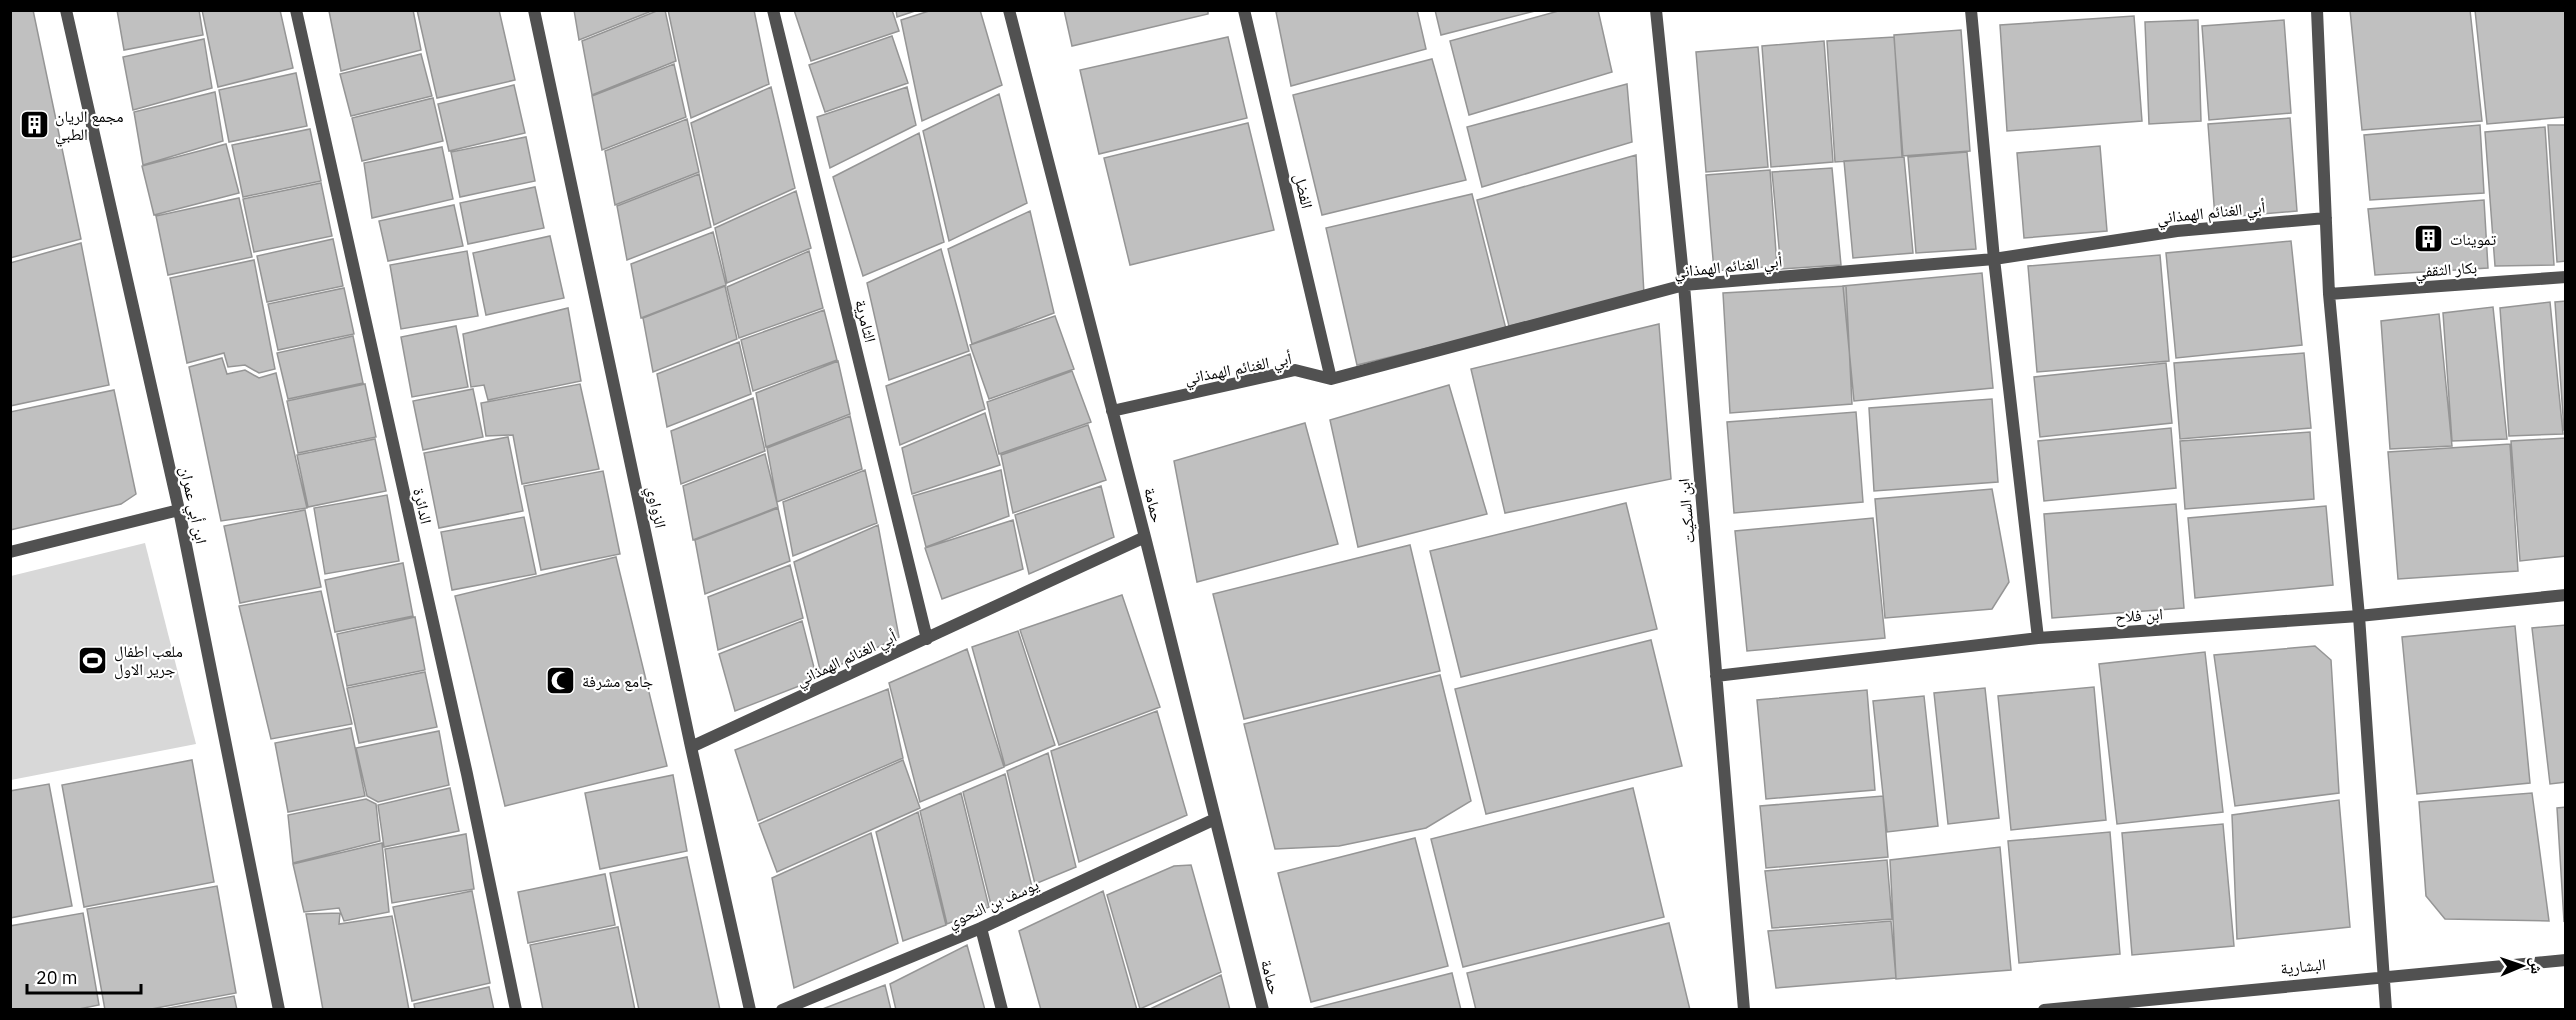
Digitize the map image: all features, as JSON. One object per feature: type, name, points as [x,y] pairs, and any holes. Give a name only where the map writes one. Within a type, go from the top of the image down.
[{"type":"street","name":"ابن أبي عمران","points":[[66,10],[178,510],[279,1010]]},
{"type":"street","name":"الدائرة","points":[[296,10],[465,762],[516,1010]]},
{"type":"street","name":"الزواوي","points":[[534,10],[691,747],[750,1010]]},
{"type":"street","name":"الثامرية","points":[[773,10],[927,639]]},
{"type":"street","name":"حمامة","points":[[1009,10],[1145,537],[1213,820],[1263,1010]]},
{"type":"street","name":"الفضل","points":[[1244,10],[1331,379]]},
{"type":"street","name":"ابن السكيت","points":[[1656,10],[1684,285],[1744,1010]]},
{"type":"street","points":[[1971,10],[1994,259],[2038,638]]},
{"type":"street","points":[[2317,10],[2329,294],[2359,616],[2386,1010]]},
{"type":"street","name":"أبي الغنائم الهمذاني","points":[[1112,411],[1295,370],[1331,379],[1684,285],[1994,259],[2177,231],[2326,218]]},
{"type":"street","name":"بكار الثقفي","points":[[2329,294],[2565,277]]},
{"type":"street","points":[[10,552],[178,510]]},
{"type":"street","name":"أبي الغنائم الهمذاني","points":[[691,747],[1145,537]]},
{"type":"street","name":"ابن فلاح","points":[[1716,676],[2038,638],[2359,616],[2565,595]]},
{"type":"street","name":"يوسف بن النحوي","points":[[782,1010],[981,928],[1213,820]]},
{"type":"street","points":[[981,928],[1002,1010]]},
{"type":"street","name":"البشارية","points":[[2044,1010],[2384,975],[2565,960]]},
{"type":"shaded area","name":"ملعب اطفال جرير الاول","points":[[145,543],[196,744],[11,780],[11,576]]},
{"type":"building","name":"مجمع الريان الطبي","points":[[10,10],[33,10],[81,239],[10,258]]},
{"type":"building","points":[[117,10],[199,10],[203,35],[124,50]]},
{"type":"building","points":[[202,10],[280,10],[293,68],[218,87]]},
{"type":"building","points":[[413,10],[421,50],[341,71],[329,11]]},
{"type":"building","points":[[417,10],[499,10],[515,80],[437,98]]},
{"type":"building","points":[[574,10],[654,10],[579,40]]},
{"type":"building","points":[[659,10],[665,10],[676,61],[592,95],[582,41]]},
{"type":"building","points":[[668,10],[754,10],[769,84],[691,118]]},
{"type":"building","points":[[794,10],[892,10],[899,31],[811,61]]},
{"type":"building","points":[[896,10],[918,10],[897,17]]},
{"type":"building","points":[[932,10],[980,10],[1002,85],[922,121],[901,20]]},
{"type":"building","points":[[1064,10],[1208,10],[1208,14],[1072,46]]},
{"type":"building","points":[[1281,10],[1417,10],[1426,49],[1291,86],[1276,12]]},
{"type":"building","points":[[1435,10],[1539,10],[1441,35]]},
{"type":"building","points":[[1562,10],[1598,10],[1612,72],[1469,115],[1450,41]]},
{"type":"building","points":[[2350,10],[2470,10],[2482,121],[2362,130]]},
{"type":"building","points":[[2475,10],[2566,10],[2566,117],[2487,124]]},
{"type":"building","points":[[2134,16],[2142,121],[2007,131],[2000,25]]},
{"type":"building","points":[[2198,20],[2201,121],[2149,124],[2145,22]]},
{"type":"building","points":[[2284,20],[2291,113],[2209,120],[2202,26]]},
{"type":"building","points":[[1961,30],[1970,151],[1902,156],[1894,35]]},
{"type":"building","points":[[892,36],[908,83],[825,112],[809,65]]},
{"type":"building","points":[[1228,37],[1247,118],[1099,154],[1080,70]]},
{"type":"building","points":[[1894,37],[1903,157],[1835,162],[1827,41]]},
{"type":"building","points":[[204,39],[212,88],[133,110],[123,57]]},
{"type":"building","points":[[1824,41],[1833,162],[1771,167],[1762,46]]},
{"type":"building","points":[[1758,47],[1768,167],[1706,172],[1696,52]]},
{"type":"building","points":[[421,54],[432,96],[351,116],[340,74]]},
{"type":"building","points":[[1432,59],[1466,180],[1322,215],[1293,95]]},
{"type":"building","points":[[674,64],[686,117],[602,150],[592,96]]},
{"type":"building","points":[[296,73],[307,126],[229,142],[219,90]]},
{"type":"building","points":[[1627,84],[1632,142],[1482,187],[1467,127]]},
{"type":"building","points":[[514,85],[525,133],[449,151],[438,104]]},
{"type":"building","points":[[771,87],[795,188],[714,225],[691,123]]},
{"type":"building","points":[[907,87],[916,125],[830,168],[817,117]]},
{"type":"building","points":[[215,92],[223,141],[143,165],[134,112]]},
{"type":"building","points":[[999,94],[1027,203],[949,241],[923,131]]},
{"type":"building","points":[[433,98],[443,141],[362,161],[352,118]]},
{"type":"building","points":[[2290,118],[2297,211],[2215,218],[2208,124]]},
{"type":"building","points":[[687,119],[699,172],[615,205],[605,151]]},
{"type":"building","points":[[1248,123],[1274,230],[1130,265],[1104,158]]},
{"type":"building","points":[[2480,125],[2484,193],[2370,200],[2364,135]]},
{"type":"building","points":[[2548,125],[2566,125],[2566,261],[2557,262]]},
{"type":"building","points":[[2545,127],[2554,265],[2495,266],[2485,132]]},
{"type":"building","points":[[310,129],[321,181],[243,197],[232,145]]},
{"type":"building","points":[[919,133],[944,242],[863,276],[833,177]]},
{"type":"building","points":[[526,137],[535,181],[460,197],[451,152]]},
{"type":"building","points":[[226,144],[239,193],[154,215],[142,166]]},
{"type":"building","points":[[2100,146],[2107,231],[2024,238],[2017,153]]},
{"type":"building","points":[[442,147],[453,199],[372,218],[364,163]]},
{"type":"building","points":[[1967,152],[1976,249],[1916,253],[1908,157]]},
{"type":"building","points":[[1636,155],[1644,294],[1509,326],[1477,200]]},
{"type":"building","points":[[1904,157],[1913,253],[1853,258],[1844,161]]},
{"type":"building","points":[[1832,168],[1841,265],[1781,269],[1772,172]]},
{"type":"building","points":[[1770,170],[1777,266],[1714,271],[1706,175]]},
{"type":"building","points":[[699,174],[711,227],[627,260],[617,206]]},
{"type":"building","points":[[321,183],[332,236],[254,252],[243,199]]},
{"type":"building","points":[[535,187],[544,228],[468,244],[460,203]]},
{"type":"building","points":[[796,191],[811,248],[727,283],[715,228]]},
{"type":"building","points":[[1472,194],[1506,329],[1357,365],[1326,228]]},
{"type":"building","points":[[239,198],[252,257],[168,275],[156,216]]},
{"type":"building","name":"تموينات","points":[[2484,200],[2488,268],[2375,275],[2368,209]]},
{"type":"building","points":[[454,205],[463,246],[388,261],[379,221]]},
{"type":"building","points":[[1030,211],[1054,313],[972,344],[948,249]]},
{"type":"building","points":[[713,232],[726,285],[641,318],[631,264]]},
{"type":"building","points":[[550,236],[564,298],[486,315],[473,253]]},
{"type":"building","points":[[333,239],[343,286],[267,302],[257,256]]},
{"type":"building","points":[[2291,241],[2302,345],[2176,358],[2166,253]]},
{"type":"building","points":[[81,243],[109,385],[10,406],[10,263]]},
{"type":"building","points":[[941,249],[969,351],[889,380],[867,283]]},
{"type":"building","points":[[467,251],[478,316],[401,329],[390,265]]},
{"type":"building","points":[[809,251],[823,308],[739,338],[727,287]]},
{"type":"building","points":[[2160,255],[2169,361],[2037,372],[2028,266]]},
{"type":"building","points":[[254,260],[275,369],[259,373],[245,365],[228,367],[224,353],[187,363],[170,278]]},
{"type":"building","points":[[1982,273],[1993,388],[1854,401],[1843,286]]},
{"type":"building","points":[[725,286],[737,339],[653,372],[643,318]]},
{"type":"building","points":[[1846,286],[1852,404],[1730,413],[1723,293]]},
{"type":"building","points":[[344,288],[354,334],[278,350],[268,304]]},
{"type":"building","points":[[2566,301],[2566,430],[2564,430],[2555,302]]},
{"type":"building","points":[[2550,302],[2563,434],[2509,436],[2500,308]]},
{"type":"building","points":[[2493,307],[2507,439],[2452,441],[2443,313]]},
{"type":"building","points":[[568,308],[581,381],[488,400],[484,385],[471,387],[463,334]]},
{"type":"building","points":[[824,310],[837,360],[753,391],[741,340]]},
{"type":"building","points":[[2439,314],[2452,446],[2390,449],[2381,321]]},
{"type":"building","points":[[1055,316],[1074,369],[989,399],[970,345]]},
{"type":"building","points":[[1659,324],[1671,479],[1505,513],[1471,369]]},
{"type":"building","points":[[456,326],[468,387],[412,397],[401,337]]},
{"type":"building","points":[[353,336],[363,383],[288,399],[277,353]]},
{"type":"building","points":[[739,342],[751,394],[667,427],[657,374]]},
{"type":"building","points":[[2304,353],[2311,428],[2180,439],[2174,363]]},
{"type":"building","points":[[970,354],[985,409],[900,445],[886,386]]},
{"type":"building","points":[[222,358],[227,374],[245,370],[259,378],[276,373],[307,508],[221,521],[189,367]]},
{"type":"building","points":[[838,361],[850,414],[766,447],[756,393]]},
{"type":"building","points":[[2166,363],[2172,423],[2040,437],[2034,377]]},
{"type":"building","points":[[1072,371],[1091,422],[999,454],[987,402]]},
{"type":"building","points":[[365,384],[376,437],[298,453],[287,401]]},
{"type":"building","points":[[580,384],[599,469],[522,484],[513,435],[486,436],[481,403]]},
{"type":"building","points":[[1449,385],[1487,514],[1358,547],[1330,420]]},
{"type":"building","points":[[473,389],[483,437],[423,450],[413,401]]},
{"type":"building","points":[[114,390],[136,494],[121,504],[10,530],[10,412]]},
{"type":"building","points":[[753,398],[765,451],[681,484],[671,431]]},
{"type":"building","points":[[1992,399],[1998,482],[1874,491],[1869,408]]},
{"type":"building","points":[[1856,412],[1863,502],[1734,513],[1727,422]]},
{"type":"building","points":[[985,413],[1000,465],[912,494],[902,448]]},
{"type":"building","points":[[850,416],[862,469],[777,502],[767,448]]},
{"type":"building","points":[[1305,423],[1338,544],[1197,582],[1174,461]]},
{"type":"building","points":[[1088,425],[1106,480],[1013,513],[1001,455]]},
{"type":"building","points":[[2171,428],[2176,488],[2044,501],[2038,441]]},
{"type":"building","points":[[2310,432],[2314,499],[2185,509],[2180,441]]},
{"type":"building","points":[[508,437],[523,511],[439,528],[424,453]]},
{"type":"building","points":[[2566,438],[2566,556],[2520,561],[2511,441]]},
{"type":"building","points":[[375,439],[386,491],[308,507],[297,455]]},
{"type":"building","points":[[2510,444],[2518,571],[2398,579],[2388,452]]},
{"type":"building","points":[[765,454],[778,507],[693,540],[683,486]]},
{"type":"building","points":[[865,470],[877,523],[793,556],[783,502]]},
{"type":"building","points":[[1001,470],[1009,516],[926,547],[913,496]]},
{"type":"building","points":[[603,471],[620,554],[541,570],[524,486]]},
{"type":"building","points":[[1101,486],[1114,537],[1029,574],[1015,515]]},
{"type":"building","points":[[1992,489],[2009,582],[1992,609],[1885,618],[1875,499]]},
{"type":"building","points":[[387,495],[399,561],[325,574],[314,508]]},
{"type":"building","points":[[1626,503],[1657,629],[1461,677],[1430,551]]},
{"type":"building","points":[[2176,504],[2184,608],[2052,618],[2044,514]]},
{"type":"building","points":[[2326,506],[2333,585],[2195,598],[2188,518]]},
{"type":"building","points":[[778,508],[790,561],[705,594],[695,540]]},
{"type":"building","points":[[305,510],[321,587],[240,603],[224,526]]},
{"type":"building","points":[[524,517],[536,574],[452,590],[441,532]]},
{"type":"building","points":[[1873,518],[1885,638],[1747,651],[1735,531]]},
{"type":"building","points":[[1013,520],[1023,569],[942,599],[925,548]]},
{"type":"building","points":[[878,525],[899,637],[821,674],[794,562]]},
{"type":"building","points":[[1410,545],[1440,671],[1244,719],[1213,594]]},
{"type":"building","name":"جامع مشرفة","points":[[616,557],[667,766],[505,806],[455,596]]},
{"type":"building","points":[[403,563],[413,616],[335,632],[325,580]]},
{"type":"building","points":[[790,565],[803,618],[718,650],[708,597]]},
{"type":"building","points":[[321,591],[352,724],[271,739],[239,606]]},
{"type":"building","points":[[1122,595],[1160,707],[1059,745],[1020,630]]},
{"type":"building","points":[[415,617],[425,670],[347,686],[337,634]]},
{"type":"building","points":[[802,621],[817,679],[735,711],[719,654]]},
{"type":"building","points":[[2566,625],[2566,782],[2550,784],[2532,628]]},
{"type":"building","points":[[2515,626],[2530,783],[2417,794],[2402,637]]},
{"type":"building","points":[[1018,631],[1055,745],[1005,766],[972,647]]},
{"type":"building","points":[[1651,640],[1682,766],[1486,814],[1455,689]]},
{"type":"building","points":[[2315,646],[2331,660],[2339,793],[2235,806],[2214,655]]},
{"type":"building","points":[[967,649],[1004,767],[920,802],[889,683]]},
{"type":"building","points":[[2205,652],[2223,812],[2117,824],[2099,664]]},
{"type":"building","points":[[425,672],[437,727],[359,743],[347,688]]},
{"type":"building","points":[[1440,675],[1471,801],[1426,828],[1339,846],[1275,849],[1244,724]]},
{"type":"building","points":[[2094,687],[2106,820],[2011,830],[1998,696]]},
{"type":"building","points":[[1985,688],[1999,818],[1948,824],[1934,693]]},
{"type":"building","points":[[888,689],[903,758],[758,821],[735,750]]},
{"type":"building","points":[[1867,690],[1875,790],[1766,799],[1757,700]]},
{"type":"building","points":[[1924,696],[1938,826],[1887,832],[1873,701]]},
{"type":"building","points":[[1157,711],[1187,815],[1079,862],[1051,751]]},
{"type":"building","points":[[351,728],[365,796],[288,812],[275,743]]},
{"type":"building","points":[[439,731],[449,785],[378,802],[367,796],[356,748]]},
{"type":"building","points":[[1048,753],[1076,867],[1035,884],[1007,771]]},
{"type":"building","points":[[192,760],[214,882],[84,907],[62,785]]},
{"type":"building","points":[[903,760],[920,808],[777,872],[759,824]]},
{"type":"building","points":[[1005,774],[1032,887],[991,905],[963,792]]},
{"type":"building","points":[[673,775],[687,851],[600,869],[585,793]]},
{"type":"building","points":[[49,784],[72,906],[10,918],[10,791]]},
{"type":"building","points":[[450,788],[459,831],[384,847],[378,805]]},
{"type":"building","points":[[1633,788],[1664,917],[1463,967],[1431,839]]},
{"type":"building","points":[[961,793],[989,907],[947,924],[920,811]]},
{"type":"building","points":[[2532,793],[2549,921],[2445,919],[2426,896],[2419,802]]},
{"type":"building","points":[[1883,796],[1888,857],[1766,868],[1760,806]]},
{"type":"building","points":[[366,799],[376,804],[380,841],[293,863],[288,815]]},
{"type":"building","points":[[2339,800],[2350,927],[2237,939],[2232,815]]},
{"type":"building","points":[[2566,807],[2566,920],[2564,921],[2557,808]]},
{"type":"building","points":[[918,812],[946,925],[903,941],[876,832]]},
{"type":"building","points":[[2223,824],[2234,946],[2132,955],[2122,833]]},
{"type":"building","points":[[2110,832],[2120,954],[2019,963],[2008,841]]},
{"type":"building","points":[[871,833],[898,943],[794,988],[772,878]]},
{"type":"building","points":[[466,834],[474,889],[392,903],[385,849]]},
{"type":"building","points":[[1415,838],[1448,966],[1311,1002],[1278,873]]},
{"type":"building","points":[[382,843],[389,912],[344,921],[339,908],[304,912],[293,864]]},
{"type":"building","points":[[2000,847],[2011,970],[1896,979],[1890,860]]},
{"type":"building","points":[[687,857],[720,1010],[639,1010],[610,873]]},
{"type":"building","points":[[1887,860],[1892,919],[1772,928],[1765,871]]},
{"type":"building","points":[[1191,865],[1221,972],[1140,1009],[1107,895],[1174,866]]},
{"type":"building","points":[[605,874],[615,925],[528,943],[518,892]]},
{"type":"building","points":[[217,886],[236,993],[146,1010],[105,1010],[87,909]]},
{"type":"building","points":[[472,891],[490,983],[412,1001],[393,907]]},
{"type":"building","points":[[1103,891],[1137,1010],[1041,1010],[1019,931]]},
{"type":"building","points":[[83,913],[99,1005],[74,1010],[10,1010],[10,926]]},
{"type":"building","points":[[340,913],[339,924],[392,916],[409,1010],[323,1010],[306,914]]},
{"type":"building","points":[[1891,921],[1896,978],[1776,988],[1768,931]]},
{"type":"building","points":[[1669,923],[1690,1010],[1476,1010],[1467,973]]},
{"type":"building","points":[[618,927],[635,1010],[543,1010],[530,945]]},
{"type":"building","points":[[967,945],[985,1010],[896,1010],[890,984]]},
{"type":"building","points":[[1452,973],[1461,1010],[1314,1010],[1314,1008]]},
{"type":"building","points":[[1221,975],[1230,1010],[1148,1010]]},
{"type":"building","points":[[885,985],[891,1010],[820,1010]]},
{"type":"building","points":[[489,987],[494,1010],[415,1010],[414,1004]]},
{"type":"building","points":[[234,996],[237,1010],[158,1010]]},
{"type":"place","name":"مجمع الريان الطبي","points":[[34,125]]},
{"type":"place","name":"تموينات","points":[[2429,239]]},
{"type":"place","name":"ملعب اطفال جرير الاول","points":[[93,660]]},
{"type":"place","name":"جامع مشرفة","points":[[561,681]]}]
